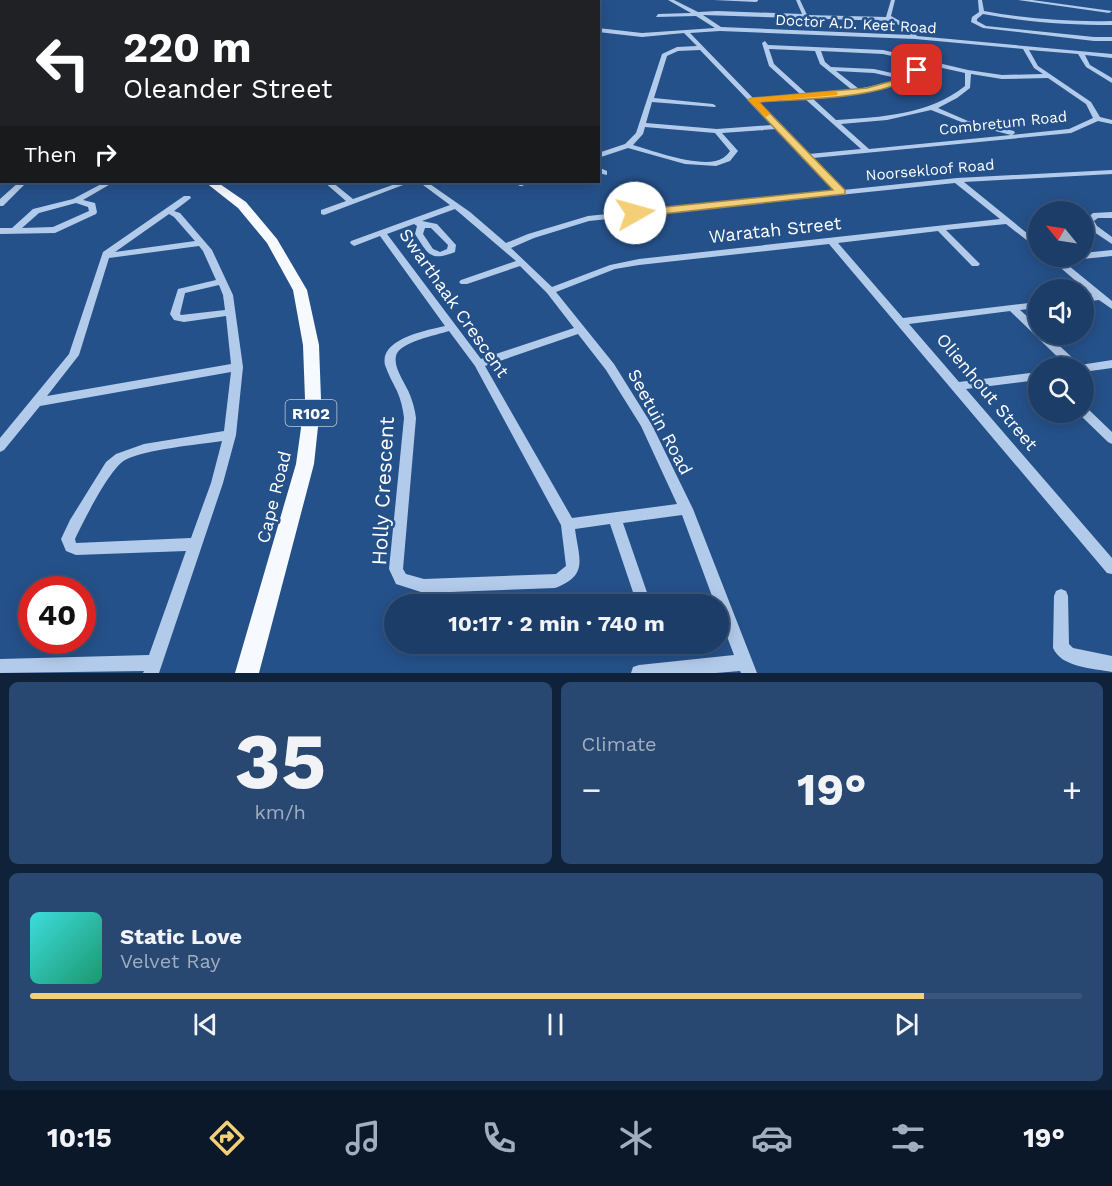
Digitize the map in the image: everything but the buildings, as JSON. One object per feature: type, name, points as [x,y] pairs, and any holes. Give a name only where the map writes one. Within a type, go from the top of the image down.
[{"type":"main road","name":"Cape Road","points":[[211,183],[242,206],[273,242],[300,290],[311,345],[313,399],[305,464],[247,673]]},
{"type":"street","points":[[670,0],[720,29]]},
{"type":"street","points":[[716,0],[756,1],[760,14]]},
{"type":"street","points":[[798,0],[805,16]]},
{"type":"street","points":[[891,19],[888,14],[893,0]]},
{"type":"street","points":[[980,0],[982,12]]},
{"type":"street","points":[[1020,0],[1110,11]]},
{"type":"street","points":[[1104,1],[1110,11]]},
{"type":"street","points":[[1037,2],[1038,20]]},
{"type":"street","points":[[1112,23],[1078,24],[982,12],[974,18],[974,22],[990,28],[1112,39]]},
{"type":"street","points":[[658,16],[760,14],[891,19],[907,27],[915,37]]},
{"type":"street","name":"Doctor A.D. Keet Road","points":[[600,30],[642,35],[720,29],[915,37],[1112,56]]},
{"type":"street","points":[[763,31],[771,65],[866,150]]},
{"type":"street","points":[[686,32],[841,192]]},
{"type":"street","points":[[766,47],[883,52],[968,72],[1002,77],[1049,76]]},
{"type":"street","points":[[600,155],[628,146],[639,134],[664,56],[677,49],[700,48]]},
{"type":"street","name":"Combretum Road","points":[[805,157],[1071,130],[1097,119],[1084,99],[1036,67],[1024,48]]},
{"type":"street","points":[[818,50],[822,63],[858,91]]},
{"type":"street","points":[[1081,54],[1088,66],[1112,81]]},
{"type":"street","points":[[752,100],[882,87],[906,78],[928,63]]},
{"type":"street","points":[[829,69],[874,71],[906,78]]},
{"type":"street","points":[[836,122],[893,118],[949,100],[968,87],[968,72]]},
{"type":"street","points":[[651,100],[713,106]]},
{"type":"street","points":[[930,107],[966,122],[1020,135]]},
{"type":"street","points":[[1097,119],[1112,122]]},
{"type":"street","points":[[643,124],[717,131],[778,127]]},
{"type":"street","points":[[628,146],[694,164],[722,162],[729,159],[734,151],[717,131]]},
{"type":"street","name":"Noorsekloof Road","points":[[505,247],[531,236],[588,219],[957,180],[1112,172]]},
{"type":"street","points":[[957,180],[1028,238]]},
{"type":"street","points":[[0,204],[22,183]]},
{"type":"street","points":[[13,232],[38,210],[76,201],[108,183]]},
{"type":"street","points":[[329,183],[351,201]]},
{"type":"street","points":[[324,212],[404,183]]},
{"type":"street","name":"Seetuin Road","points":[[424,183],[522,262],[550,291],[610,367],[646,425],[686,509],[747,668]]},
{"type":"street","points":[[0,447],[74,354],[105,256],[187,198]]},
{"type":"street","points":[[0,231],[55,230],[93,212],[92,205],[76,201]]},
{"type":"street","name":"Swarthaak Crescent","points":[[455,206],[419,223],[383,234],[479,364],[568,524]]},
{"type":"street","points":[[0,666],[152,668],[197,544],[230,435],[237,367],[228,295],[201,243],[177,215],[168,211]]},
{"type":"street","points":[[1112,214],[1096,215],[1090,218],[1091,225],[1112,241]]},
{"type":"street","name":"Waratah Street","points":[[550,291],[613,267],[639,262],[1008,222]]},
{"type":"street","points":[[941,230],[975,264]]},
{"type":"street","points":[[354,243],[383,234]]},
{"type":"street","name":"Olienhout Street","points":[[832,241],[903,321],[1112,568]]},
{"type":"street","points":[[105,256],[201,243]]},
{"type":"street","points":[[1094,255],[1112,253]]},
{"type":"street","points":[[464,282],[522,262]]},
{"type":"street","points":[[1064,267],[1112,306]]},
{"type":"street","points":[[221,282],[181,291],[175,314],[178,318],[184,319],[230,312]]},
{"type":"street","points":[[1094,298],[1101,297]]},
{"type":"street","points":[[903,321],[1028,306]]},
{"type":"street","points":[[1012,308],[1028,323]]},
{"type":"street","name":"Holly Crescent","points":[[453,327],[402,343],[392,349],[388,357],[389,364],[408,400],[410,418],[396,569],[401,579],[424,586],[555,581],[568,574],[573,568],[568,524]]},
{"type":"street","points":[[479,364],[580,330]]},
{"type":"street","points":[[1052,345],[1064,357]]},
{"type":"street","points":[[1094,366],[1112,363]]},
{"type":"street","points":[[36,402],[237,367]]},
{"type":"street","points":[[958,386],[1028,377]]},
{"type":"street","points":[[1094,422],[1112,439]]},
{"type":"street","points":[[197,544],[76,549],[71,547],[68,539],[110,466],[120,457],[144,449],[230,435]]},
{"type":"street","points":[[568,524],[686,509]]},
{"type":"street","points":[[615,518],[641,594]]},
{"type":"street","points":[[1061,596],[1061,648],[1069,655],[1112,664]]},
{"type":"street","points":[[639,673],[747,668]]},
{"type":"slow traffic","points":[[766,114],[752,100],[834,93]]},
{"type":"route","points":[[635,213],[841,192],[752,100],[868,90],[902,81],[917,70]]}]
